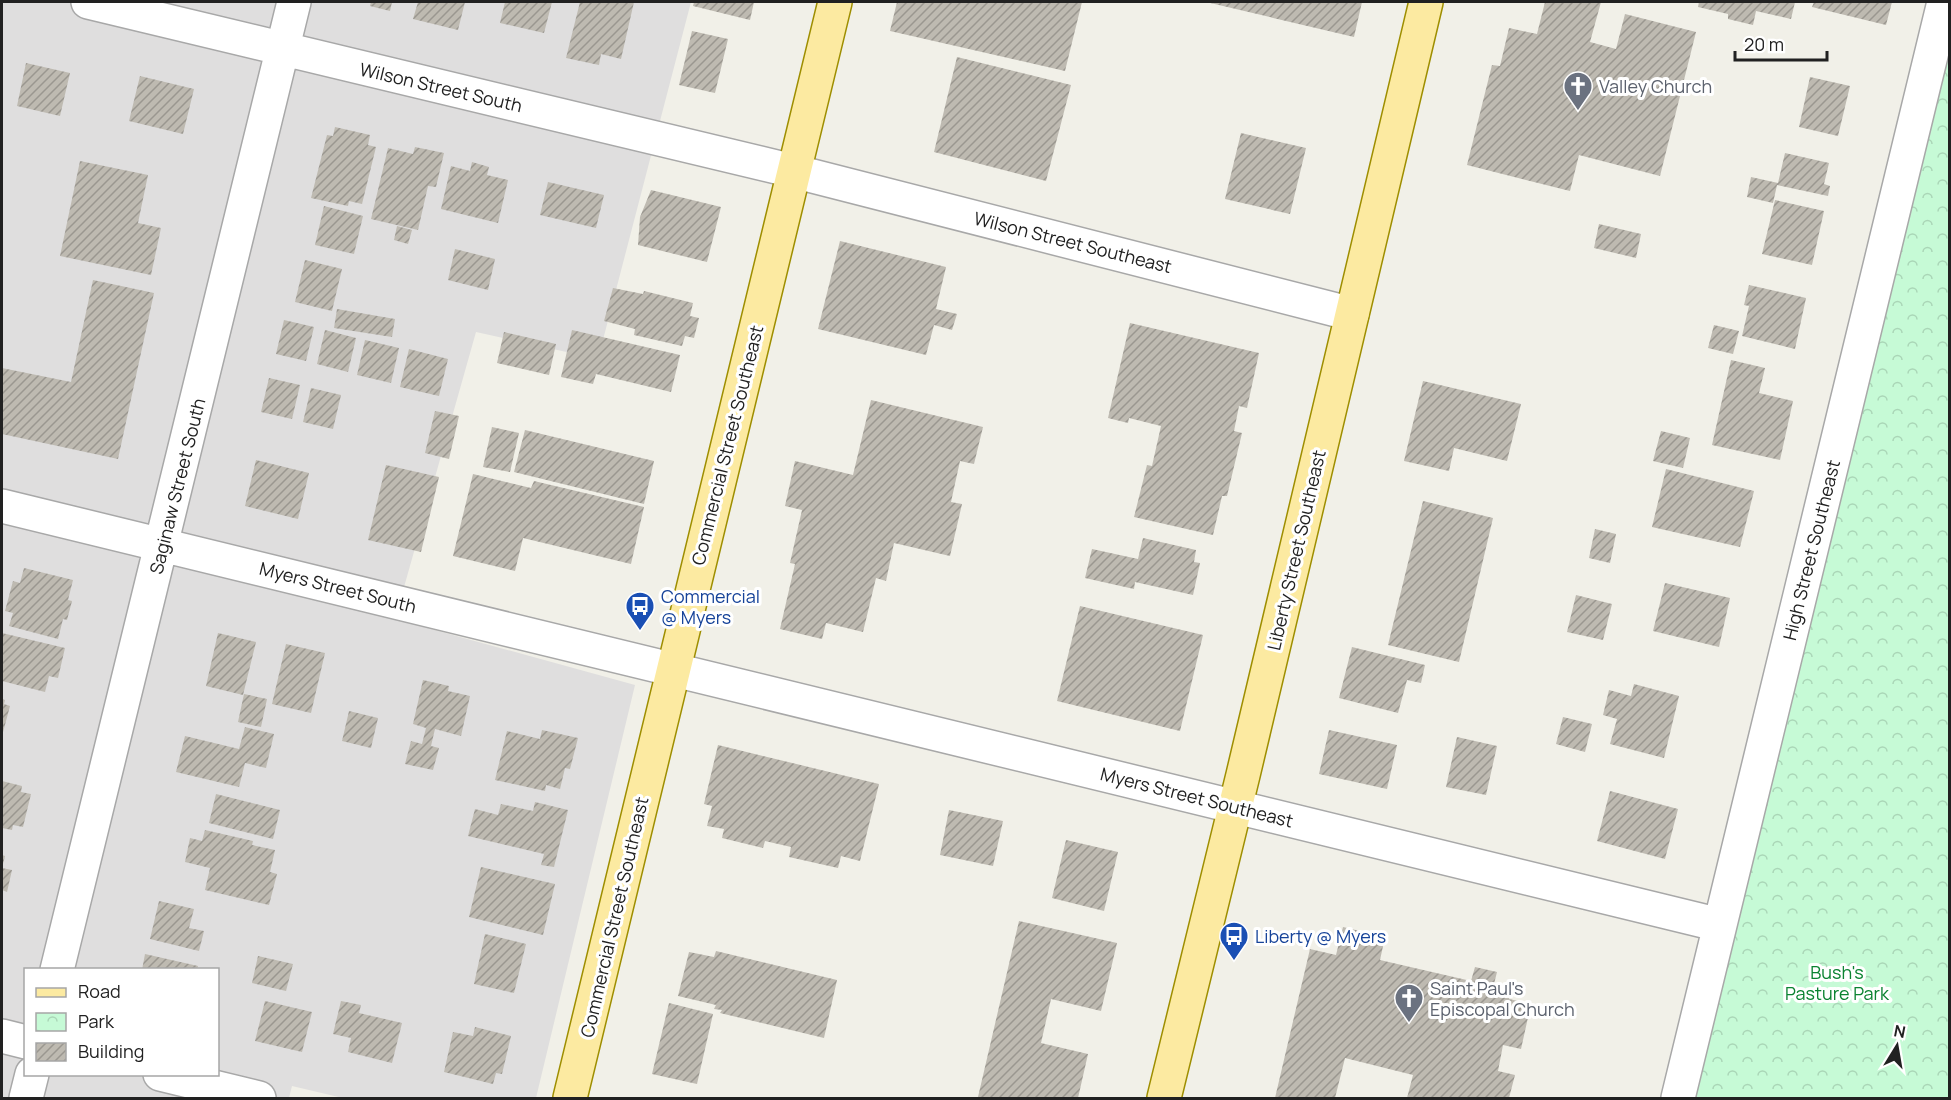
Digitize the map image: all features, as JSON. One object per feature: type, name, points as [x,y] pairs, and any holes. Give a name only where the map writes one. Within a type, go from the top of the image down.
[{"type":"main road","name":"Commercial Street Southeast","points":[[570,1098],[835,2]]},
{"type":"main road","name":"Liberty Street Southeast","points":[[1164,1098],[1426,2]]},
{"type":"street","name":"Wilson Street South","points":[[88,2],[793,171]]},
{"type":"street","name":"Saginaw Street South","points":[[57,968],[294,2]]},
{"type":"street","name":"High Street Southeast","points":[[1678,1098],[1944,2]]},
{"type":"street","name":"Wilson Street Southeast","points":[[793,171],[1352,314]]},
{"type":"street","name":"Myers Street South","points":[[2,506],[673,670]]},
{"type":"street","name":"Myers Street Southeast","points":[[673,670],[1720,925]]},
{"type":"street","points":[[2,1036],[24,1042]]},
{"type":"street","points":[[26,1098],[32,1076]]},
{"type":"street","points":[[168,1076],[259,1098]]},
{"type":"shaded area","points":[[2,2],[691,2],[598,359],[476,332],[395,619],[635,685],[536,1098],[343,1098],[292,1086],[289,1098],[2,1098]]},
{"type":"green space","name":"Bush's Pasture Park","points":[[1949,48],[1949,1098],[1695,1098]]},
{"type":"building","points":[[371,2],[392,2],[390,11],[370,6]]},
{"type":"building","points":[[418,2],[465,2],[458,30],[413,19]]},
{"type":"building","points":[[505,2],[552,2],[544,33],[500,23]]},
{"type":"building","points":[[580,2],[634,2],[621,59],[601,54],[599,65],[566,58]]},
{"type":"building","points":[[694,2],[754,2],[750,20],[693,6]]},
{"type":"building","points":[[897,2],[1082,2],[1065,71],[890,31]]},
{"type":"building","points":[[1206,2],[1362,2],[1354,37]]},
{"type":"building","name":"Valley Church","points":[[1545,2],[1601,2],[1590,42],[1616,49],[1625,14],[1696,32],[1660,176],[1579,155],[1570,191],[1467,165],[1492,65],[1500,66],[1509,28],[1537,34]]},
{"type":"building","points":[[1699,2],[1795,2],[1791,19],[1756,11],[1753,25],[1728,19],[1728,14],[1698,7]]},
{"type":"building","points":[[1814,2],[1892,2],[1886,25],[1812,7]]},
{"type":"building","points":[[692,31],[728,39],[715,93],[679,85]]},
{"type":"building","points":[[957,57],[1071,85],[1046,181],[934,152]]},
{"type":"building","points":[[26,63],[70,73],[60,116],[17,106]]},
{"type":"building","points":[[140,76],[194,89],[183,134],[129,121]]},
{"type":"building","points":[[1810,77],[1850,86],[1838,136],[1799,127]]},
{"type":"building","points":[[335,127],[370,135],[368,145],[376,147],[362,204],[349,201],[348,206],[311,198],[327,135],[333,136]]},
{"type":"building","points":[[1241,133],[1306,148],[1290,214],[1225,199]]},
{"type":"building","points":[[415,147],[444,153],[436,187],[428,186],[418,230],[371,219],[388,148],[413,154]]},
{"type":"building","points":[[1785,153],[1829,163],[1824,184],[1830,186],[1828,196],[1777,185],[1773,203],[1747,197],[1751,177],[1778,183]]},
{"type":"building","points":[[80,161],[148,175],[138,223],[161,228],[151,275],[60,256]]},
{"type":"building","points":[[472,162],[489,167],[487,175],[508,180],[498,223],[441,209],[451,166],[470,171]]},
{"type":"building","points":[[548,182],[604,195],[596,228],[540,215]]},
{"type":"building","points":[[651,190],[721,207],[707,262],[638,245],[640,217]]},
{"type":"building","points":[[1775,200],[1824,211],[1812,265],[1762,254]]},
{"type":"building","points":[[324,206],[363,216],[354,254],[315,245]]},
{"type":"building","points":[[1599,224],[1641,234],[1636,258],[1594,248]]},
{"type":"building","points":[[397,226],[412,230],[408,244],[394,240]]},
{"type":"building","points":[[840,241],[946,267],[936,309],[957,314],[952,330],[934,325],[926,355],[818,329]]},
{"type":"building","points":[[455,249],[495,259],[488,290],[448,280]]},
{"type":"building","points":[[305,260],[342,269],[332,311],[295,302]]},
{"type":"building","points":[[93,280],[154,293],[118,459],[2,434],[2,368],[71,382]]},
{"type":"building","points":[[1749,285],[1806,298],[1795,349],[1742,336],[1749,306],[1744,305]]},
{"type":"building","points":[[613,288],[643,294],[644,291],[693,303],[690,316],[699,318],[694,338],[685,336],[682,346],[634,335],[635,329],[604,321]]},
{"type":"building","points":[[337,309],[395,319],[392,337],[334,328]]},
{"type":"building","points":[[284,320],[314,327],[306,361],[276,354]]},
{"type":"building","points":[[1130,323],[1259,353],[1247,408],[1239,406],[1234,431],[1242,433],[1227,496],[1222,496],[1213,535],[1134,517],[1147,465],[1152,466],[1161,426],[1129,418],[1128,423],[1108,418]]},
{"type":"building","points":[[1714,325],[1739,331],[1733,354],[1708,348]]},
{"type":"building","points":[[325,330],[356,338],[348,372],[317,364]]},
{"type":"building","points":[[572,330],[680,355],[671,392],[596,374],[593,384],[561,377]]},
{"type":"building","points":[[504,332],[556,344],[549,375],[497,363]]},
{"type":"building","points":[[365,340],[399,348],[391,383],[357,375]]},
{"type":"building","points":[[409,349],[448,359],[439,396],[400,387]]},
{"type":"building","points":[[1731,360],[1765,368],[1759,393],[1793,401],[1780,460],[1712,445]]},
{"type":"building","points":[[269,378],[300,385],[292,419],[261,412]]},
{"type":"building","points":[[1423,381],[1521,404],[1507,461],[1454,448],[1449,471],[1404,461]]},
{"type":"building","points":[[311,388],[341,395],[333,429],[303,422]]},
{"type":"building","points":[[871,400],[983,427],[974,464],[960,461],[951,502],[962,504],[950,556],[894,543],[886,581],[876,578],[863,632],[826,623],[822,639],[780,629],[795,564],[790,563],[802,510],[785,506],[795,461],[853,475]]},
{"type":"building","points":[[435,411],[459,416],[449,459],[425,453]]},
{"type":"building","points":[[492,427],[519,433],[510,472],[483,467]]},
{"type":"building","points":[[525,430],[654,461],[644,504],[514,472]]},
{"type":"building","points":[[1661,431],[1690,438],[1683,468],[1653,461]]},
{"type":"building","points":[[256,460],[309,473],[298,519],[245,506]]},
{"type":"building","points":[[386,465],[439,477],[421,552],[368,540]]},
{"type":"building","points":[[1666,469],[1754,491],[1740,547],[1652,527]]},
{"type":"building","points":[[473,474],[531,488],[534,481],[644,507],[631,564],[523,538],[515,571],[453,556]]},
{"type":"building","points":[[1423,501],[1493,518],[1459,662],[1388,645]]},
{"type":"building","points":[[1595,529],[1616,534],[1610,563],[1589,558]]},
{"type":"building","points":[[1143,538],[1196,550],[1194,562],[1200,563],[1193,595],[1135,582],[1134,589],[1085,578],[1092,549],[1138,559]]},
{"type":"building","points":[[24,568],[73,580],[68,600],[72,601],[67,620],[63,619],[58,639],[9,626],[13,613],[5,611],[13,581],[20,583]]},
{"type":"building","points":[[1665,583],[1730,598],[1719,647],[1653,631]]},
{"type":"building","points":[[1576,595],[1612,604],[1603,640],[1567,632]]},
{"type":"building","points":[[1080,606],[1203,635],[1180,731],[1057,701]]},
{"type":"building","points":[[2,633],[65,648],[58,678],[49,676],[45,692],[2,681]]},
{"type":"building","points":[[218,633],[256,642],[243,695],[206,686]]},
{"type":"building","points":[[286,644],[325,653],[311,713],[272,704]]},
{"type":"building","points":[[1352,647],[1425,665],[1421,683],[1407,680],[1398,713],[1339,698]]},
{"type":"building","points":[[423,680],[449,686],[448,691],[470,696],[461,736],[435,729],[431,746],[439,748],[433,770],[405,764],[411,741],[422,744],[426,728],[413,724]]},
{"type":"building","points":[[1634,684],[1679,696],[1664,758],[1610,744],[1617,719],[1603,715],[1609,690],[1631,696]]},
{"type":"building","points":[[244,694],[267,699],[261,727],[238,722]]},
{"type":"building","points":[[2,699],[5,700],[4,704],[10,706],[2,736]]},
{"type":"building","points":[[349,711],[378,718],[371,748],[342,741]]},
{"type":"building","points":[[1563,717],[1592,724],[1585,752],[1556,744]]},
{"type":"building","points":[[245,727],[274,734],[266,768],[245,763],[239,787],[176,772],[185,736],[239,749]]},
{"type":"building","points":[[542,730],[578,738],[570,769],[565,768],[560,789],[546,785],[545,791],[495,780],[507,731],[540,739]]},
{"type":"building","points":[[1329,730],[1397,745],[1387,789],[1319,774]]},
{"type":"building","points":[[1457,737],[1497,746],[1486,795],[1446,787]]},
{"type":"building","points":[[718,745],[879,784],[860,861],[841,856],[838,868],[789,857],[791,847],[765,841],[763,848],[722,838],[724,829],[707,826],[712,806],[704,804]]},
{"type":"building","points":[[2,781],[22,786],[21,792],[31,794],[23,827],[13,825],[12,830],[2,828]]},
{"type":"building","points":[[1610,791],[1678,809],[1665,859],[1597,841]]},
{"type":"building","points":[[216,794],[280,810],[273,839],[209,823]]},
{"type":"building","points":[[535,802],[568,810],[554,867],[541,865],[544,854],[468,836],[475,809],[498,815],[501,804],[533,811]]},
{"type":"building","points":[[949,810],[1003,821],[993,866],[940,855]]},
{"type":"building","points":[[205,830],[253,841],[252,845],[275,850],[270,872],[277,874],[269,905],[205,890],[210,868],[185,862],[190,838],[202,841]]},
{"type":"building","points":[[1066,840],[1118,852],[1104,911],[1052,898]]},
{"type":"building","points":[[481,867],[555,884],[543,935],[469,917]]},
{"type":"building","points":[[2,868],[12,870],[7,892],[2,890]]},
{"type":"building","points":[[159,901],[194,909],[189,928],[204,931],[199,951],[150,939]]},
{"type":"building","points":[[1019,921],[1117,943],[1101,1011],[1051,999],[1041,1043],[1088,1054],[1078,1098],[978,1097]]},
{"type":"building","name":"Saint Paul's Episcopal Church","points":[[1343,927],[1385,937],[1380,960],[1471,981],[1475,967],[1497,972],[1493,988],[1511,992],[1509,999],[1531,1004],[1521,1049],[1503,1045],[1498,1071],[1515,1075],[1509,1098],[1407,1098],[1413,1075],[1345,1058],[1335,1098],[1275,1098],[1310,949],[1336,955]]},
{"type":"building","points":[[485,934],[526,944],[514,993],[474,984]]},
{"type":"building","points":[[716,951],[837,980],[824,1038],[720,1013],[722,1010],[714,1009],[716,1005],[678,996],[689,952],[714,957]]},
{"type":"building","points":[[145,954],[198,966],[198,968],[142,968]]},
{"type":"building","points":[[258,956],[293,964],[286,991],[252,983]]},
{"type":"building","points":[[265,1001],[312,1012],[302,1052],[255,1041]]},
{"type":"building","points":[[341,1001],[361,1005],[359,1013],[402,1023],[392,1063],[348,1052],[351,1038],[333,1034]]},
{"type":"building","points":[[669,1003],[713,1014],[697,1084],[652,1074]]},
{"type":"building","points":[[475,1027],[511,1036],[502,1074],[496,1073],[493,1084],[444,1072],[453,1032],[473,1036]]},
{"type":"place","name":"Valley Church","points":[[1578,112]]},
{"type":"place","name":"Commercial @ Myers","points":[[640,632]]},
{"type":"place","name":"Liberty @ Myers","points":[[1234,962]]},
{"type":"place","name":"Saint Paul's Episcopal Church","points":[[1409,1024]]}]
